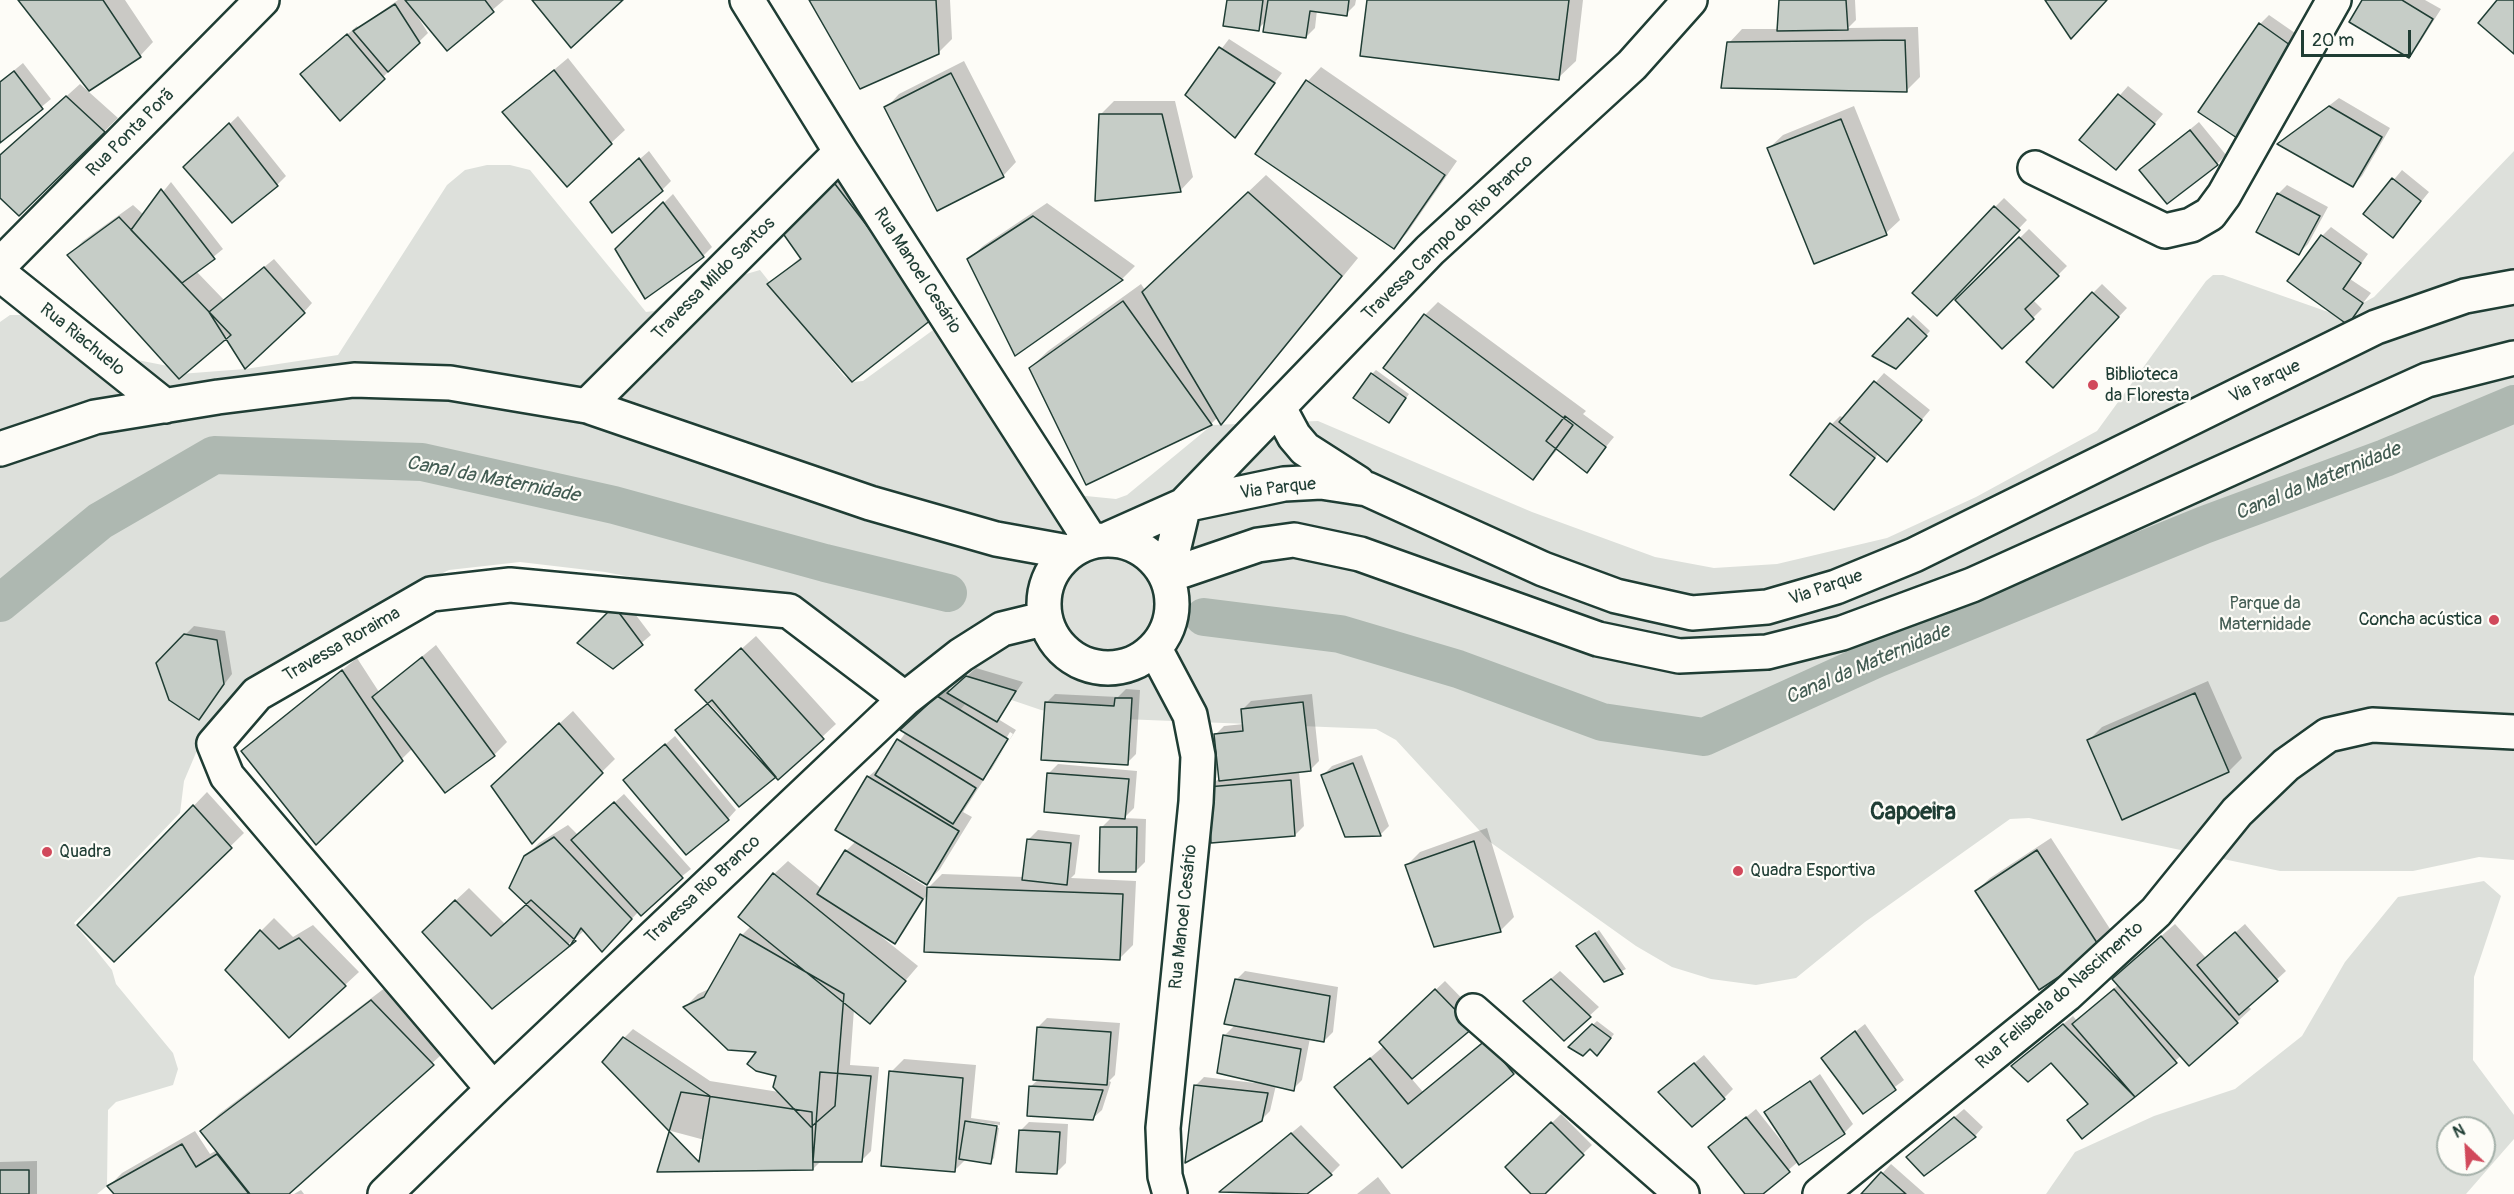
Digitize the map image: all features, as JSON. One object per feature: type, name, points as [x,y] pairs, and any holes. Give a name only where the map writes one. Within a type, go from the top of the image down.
[{"type":"street","name":"Rua Ponta Porã","points":[[0,266],[262,0]]},
{"type":"street","name":"Rua Manoel Cesário","points":[[747,0],[1090,544]]},
{"type":"street","name":"Travessa Campo do Rio Branco","points":[[1184,505],[1430,250],[1632,65],[1690,0]]},
{"type":"street","points":[[2035,168],[2165,231],[2191,225],[2210,214],[2224,195],[2334,0]]},
{"type":"street","name":"Travessa Mildo Santos","points":[[587,406],[841,152]]},
{"type":"street","name":"Rua Riachuelo","points":[[0,274],[165,406]]},
{"type":"street","name":"Via Parque","points":[[1090,544],[1184,505],[1284,484],[1321,482],[1367,489],[1543,569],[1616,596],[1692,613],[1767,607],[1836,587],[1914,555],[2376,327],[2465,296],[2514,287]]},
{"type":"street","points":[[1167,576],[1258,545],[1294,540],[1360,554],[1598,639],[1679,656],[1767,652],[1842,633],[1972,585],[2427,380],[2514,358]]},
{"type":"street","points":[[0,449],[95,417],[165,406],[354,380],[450,382],[587,406],[870,503],[996,539],[1144,549],[1167,576]]},
{"type":"street","points":[[1279,408],[1294,436],[1305,448],[1367,489]]},
{"type":"street","points":[[1090,544],[1046,582],[1043,619],[1060,650],[1090,667],[1125,667],[1155,649],[1163,638],[1173,605],[1167,576],[1184,505]]},
{"type":"street","name":"Travessa Roraima","points":[[493,1089],[227,776],[214,744],[257,694],[431,594],[510,585],[789,611],[905,699]]},
{"type":"street","name":"Travessa Rio Branco","points":[[385,1194],[905,699],[961,655],[1002,630],[1043,619]]},
{"type":"street","name":"Rua Manoel Cesário","points":[[1155,649],[1190,715],[1198,756],[1196,802],[1163,1128],[1166,1176],[1170,1194]]},
{"type":"street","name":"Rua Felisbela do Nascimento","points":[[1820,1194],[2066,995],[2156,912],[2237,812],[2286,765],[2328,735],[2372,724],[2514,732]]},
{"type":"street","points":[[1473,1011],[1682,1194]]},
{"type":"green space","name":"Parque da Maternidade","points":[[2514,151],[2514,860],[2479,857],[2413,871],[2280,871],[2029,818],[2010,819],[1865,922],[1796,978],[1756,985],[1711,979],[1672,967],[1636,946],[1490,842],[1396,740],[1376,729],[1097,718],[1041,710],[991,693],[973,695],[948,724],[932,731],[898,678],[794,604],[732,587],[668,584],[605,572],[520,562],[449,570],[391,598],[316,640],[204,734],[184,781],[180,813],[74,923],[112,970],[116,984],[173,1053],[178,1069],[173,1085],[116,1102],[108,1110],[107,1186],[97,1194],[0,1194],[0,322],[10,315],[27,315],[71,347],[173,367],[180,374],[245,369],[338,355],[447,185],[465,170],[487,165],[510,165],[530,170],[646,312],[654,311],[670,296],[760,270],[844,376],[853,382],[863,381],[940,325],[1046,492],[1116,499],[1127,495],[1212,425],[1318,421],[1532,512],[1655,557],[1714,568],[1777,564],[1887,538],[1976,497],[2097,431],[2206,281],[2213,275],[2223,275],[2334,314],[2374,297]]},
{"type":"green space","points":[[2484,881],[2501,896],[2474,977],[2473,1060],[2514,1115],[2514,1139],[2496,1160],[2496,1116],[2436,1116],[2436,1176],[2482,1176],[2466,1194],[2046,1194],[2075,1152],[2154,1116],[2235,1089],[2302,1036],[2345,962],[2398,897]]},
{"type":"building","points":[[18,0],[103,0],[141,57],[89,91]]},
{"type":"building","points":[[405,0],[485,0],[494,12],[447,51]]},
{"type":"building","points":[[532,0],[623,0],[571,48]]},
{"type":"building","points":[[809,0],[936,0],[939,54],[860,89]]},
{"type":"building","points":[[1227,0],[1263,0],[1259,31],[1223,26]]},
{"type":"building","points":[[1268,0],[1349,0],[1347,16],[1310,11],[1306,38],[1263,32]]},
{"type":"building","points":[[1367,0],[1569,0],[1559,80],[1360,56]]},
{"type":"building","points":[[1779,0],[1846,0],[1848,30],[1777,31]]},
{"type":"building","points":[[2045,0],[2107,0],[2071,39]]},
{"type":"building","points":[[2362,0],[2402,0],[2433,19],[2409,58],[2349,22]]},
{"type":"building","points":[[2497,0],[2514,0],[2514,54],[2478,23]]},
{"type":"building","points":[[395,4],[420,43],[388,72],[353,31]]},
{"type":"building","points":[[2259,23],[2297,50],[2237,138],[2198,112]]},
{"type":"building","points":[[347,34],[385,79],[340,121],[300,74]]},
{"type":"building","points":[[1905,40],[1907,92],[1721,88],[1727,42]]},
{"type":"building","points":[[1219,47],[1275,83],[1235,138],[1185,95]]},
{"type":"building","points":[[554,70],[612,144],[567,187],[502,112]]},
{"type":"building","points":[[14,71],[43,109],[0,143],[0,82]]},
{"type":"building","points":[[951,73],[1004,177],[937,211],[884,107]]},
{"type":"building","points":[[1306,80],[1445,175],[1394,249],[1255,154]]},
{"type":"building","points":[[2118,94],[2155,124],[2116,170],[2079,140]]},
{"type":"building","points":[[66,96],[105,132],[19,216],[0,198],[0,155]]},
{"type":"building","points":[[2329,106],[2382,137],[2353,187],[2277,144]]},
{"type":"building","points":[[1099,114],[1162,114],[1181,192],[1095,201]]},
{"type":"building","points":[[1841,119],[1887,235],[1814,264],[1767,148]]},
{"type":"building","points":[[229,123],[278,186],[232,223],[183,167]]},
{"type":"building","points":[[2190,130],[2218,165],[2167,204],[2139,170]]},
{"type":"building","points":[[639,158],[663,191],[612,233],[590,202]]},
{"type":"building","points":[[2392,178],[2421,201],[2393,238],[2363,214]]},
{"type":"building","points":[[835,184],[936,316],[852,382],[767,284],[801,259],[777,225]]},
{"type":"building","points":[[161,189],[215,259],[182,283],[131,230]]},
{"type":"building","points":[[1248,192],[1342,276],[1221,425],[1142,292]]},
{"type":"building","points":[[2277,193],[2320,216],[2299,255],[2256,232]]},
{"type":"building","points":[[663,202],[704,257],[645,299],[615,249]]},
{"type":"building","points":[[1994,206],[2020,230],[1937,316],[1912,293]]},
{"type":"building","points":[[1033,216],[1123,280],[1015,356],[967,259]]},
{"type":"building","points":[[119,217],[231,335],[179,379],[67,255]]},
{"type":"building","points":[[2321,235],[2361,263],[2343,289],[2363,303],[2348,325],[2287,281]]},
{"type":"building","points":[[2019,237],[2059,276],[2025,309],[2034,319],[2002,349],[1955,300]]},
{"type":"building","points":[[264,267],[305,313],[245,369],[209,312]]},
{"type":"building","points":[[2092,292],[2119,317],[2053,388],[2026,362]]},
{"type":"building","points":[[1123,301],[1212,425],[1086,485],[1029,368]]},
{"type":"building","points":[[1424,314],[1573,425],[1533,480],[1383,368]]},
{"type":"building","points":[[1908,318],[1927,336],[1896,369],[1872,356]]},
{"type":"building","points":[[1371,373],[1406,398],[1389,423],[1353,398]]},
{"type":"building","points":[[1874,381],[1922,420],[1887,462],[1839,422]]},
{"type":"building","points":[[1565,416],[1606,447],[1587,473],[1546,441]]},
{"type":"building","points":[[1830,423],[1875,458],[1834,510],[1790,475]]},
{"type":"building","points":[[614,606],[643,645],[613,669],[577,643]]},
{"type":"building","points":[[184,634],[217,640],[224,684],[199,720],[169,700],[156,663]]},
{"type":"building","points":[[741,648],[824,739],[778,780],[695,690]]},
{"type":"building","points":[[422,657],[495,756],[445,793],[372,697]]},
{"type":"building","points":[[342,670],[403,761],[316,845],[241,751]]},
{"type":"building","points":[[966,676],[1016,691],[997,722],[947,693]]},
{"type":"building","points":[[2195,693],[2229,772],[2122,820],[2087,740]]},
{"type":"building","points":[[937,696],[1008,739],[983,780],[900,730]]},
{"type":"building","points":[[1115,698],[1132,698],[1128,765],[1041,760],[1045,702],[1114,706]]},
{"type":"building","points":[[712,700],[776,777],[739,807],[675,730]]},
{"type":"building","points":[[1303,702],[1311,771],[1219,781],[1214,734],[1243,731],[1241,709]]},
{"type":"building","points":[[559,723],[603,773],[532,844],[491,786]]},
{"type":"building","points":[[897,739],[976,788],[953,824],[875,775]]},
{"type":"building","points":[[665,744],[729,820],[686,855],[623,780]]},
{"type":"building","points":[[1353,763],[1381,836],[1345,837],[1321,775]]},
{"type":"building","points":[[1047,773],[1129,779],[1125,819],[1044,812]]},
{"type":"building","points":[[867,776],[959,831],[927,885],[835,830]]},
{"type":"building","points":[[1291,780],[1295,836],[1211,843],[1207,787]]},
{"type":"building","points":[[614,802],[683,878],[641,916],[571,840]]},
{"type":"building","points":[[193,805],[232,848],[114,962],[77,925]]},
{"type":"building","points":[[1100,827],[1137,827],[1136,872],[1099,872]]},
{"type":"building","points":[[554,837],[632,919],[602,952],[581,928],[570,946],[509,888],[524,856]]},
{"type":"building","points":[[1027,839],[1071,843],[1067,885],[1022,880]]},
{"type":"building","points":[[1474,841],[1501,932],[1434,947],[1405,865]]},
{"type":"building","points":[[845,850],[923,899],[895,944],[817,894]]},
{"type":"building","points":[[2037,850],[2101,949],[2039,990],[1975,891]]},
{"type":"building","points":[[773,873],[906,981],[870,1024],[738,917]]},
{"type":"building","points":[[927,887],[1123,894],[1120,960],[924,952]]},
{"type":"building","points":[[455,900],[491,936],[531,900],[576,941],[492,1009],[422,932]]},
{"type":"building","points":[[260,930],[279,949],[299,938],[346,986],[289,1038],[225,970]]},
{"type":"building","points":[[2235,932],[2278,981],[2239,1015],[2197,965]]},
{"type":"building","points":[[1595,933],[1623,974],[1604,982],[1576,946]]},
{"type":"building","points":[[740,934],[844,994],[835,1106],[811,1127],[773,1087],[776,1076],[756,1071],[747,1064],[756,1052],[728,1050],[683,1007],[704,997]]},
{"type":"building","points":[[2161,936],[2238,1023],[2189,1066],[2112,979]]},
{"type":"building","points":[[1235,979],[1330,996],[1324,1042],[1224,1024]]},
{"type":"building","points":[[1551,979],[1591,1017],[1564,1041],[1523,1001]]},
{"type":"building","points":[[1435,989],[1473,1028],[1412,1079],[1379,1042]]},
{"type":"building","points":[[2114,989],[2177,1063],[2135,1097],[2072,1024]]},
{"type":"building","points":[[371,1000],[434,1065],[289,1194],[250,1194],[200,1131]]},
{"type":"building","points":[[1592,1024],[1611,1038],[1597,1056],[1590,1049],[1583,1056],[1568,1047]]},
{"type":"building","points":[[2063,1024],[2135,1097],[2082,1139],[2067,1120],[2088,1104],[2051,1063],[2028,1082],[2011,1066]]},
{"type":"building","points":[[1037,1027],[1111,1032],[1107,1085],[1033,1080]]},
{"type":"building","points":[[1855,1031],[1896,1090],[1863,1114],[1821,1058]]},
{"type":"building","points":[[1223,1035],[1301,1049],[1294,1091],[1217,1073]]},
{"type":"building","points":[[623,1037],[710,1096],[699,1162],[602,1062]]},
{"type":"building","points":[[1486,1040],[1514,1074],[1402,1168],[1334,1087],[1370,1058],[1408,1104]]},
{"type":"building","points":[[1694,1063],[1725,1099],[1692,1127],[1658,1092]]},
{"type":"building","points":[[889,1071],[963,1078],[955,1172],[881,1166]]},
{"type":"building","points":[[820,1072],[871,1076],[862,1162],[813,1162]]},
{"type":"building","points":[[1810,1081],[1845,1134],[1799,1165],[1764,1112]]},
{"type":"building","points":[[1194,1085],[1268,1093],[1262,1121],[1185,1163]]},
{"type":"building","points":[[1029,1086],[1103,1090],[1093,1120],[1027,1116]]},
{"type":"building","points":[[681,1092],[812,1112],[813,1170],[657,1172]]},
{"type":"building","points":[[1746,1117],[1790,1172],[1763,1194],[1745,1194],[1708,1147]]},
{"type":"building","points":[[1954,1117],[1976,1137],[1924,1176],[1906,1157]]},
{"type":"building","points":[[965,1121],[997,1126],[991,1164],[959,1159]]},
{"type":"building","points":[[1551,1122],[1584,1155],[1545,1194],[1531,1194],[1505,1167]]},
{"type":"building","points":[[1019,1130],[1060,1132],[1057,1174],[1016,1172]]},
{"type":"building","points":[[1291,1133],[1332,1175],[1307,1194],[1219,1192]]},
{"type":"building","points":[[182,1144],[196,1167],[217,1154],[249,1194],[114,1194],[107,1186]]},
{"type":"building","points":[[0,1170],[29,1170],[29,1194],[0,1194]]},
{"type":"building","points":[[1881,1172],[1906,1194],[1861,1194]]},
{"type":"waterway","name":"Canal da Maternidade","points":[[1204,617],[1340,634],[1458,669],[1602,722],[1704,737],[1876,659],[2204,525],[2385,458],[2514,404]]},
{"type":"waterway","name":"Canal da Maternidade","points":[[0,603],[100,521],[214,455],[422,462],[614,505],[825,563],[948,593]]},
{"type":"place","name":"Biblioteca da Floresta","points":[[2093,385]]},
{"type":"place","name":"Concha acústica","points":[[2494,620]]},
{"type":"place","name":"Quadra","points":[[47,852]]},
{"type":"place","name":"Quadra Esportiva","points":[[1738,871]]},
{"type":"district","name":"Capoeira","points":[[1913,813]]}]
